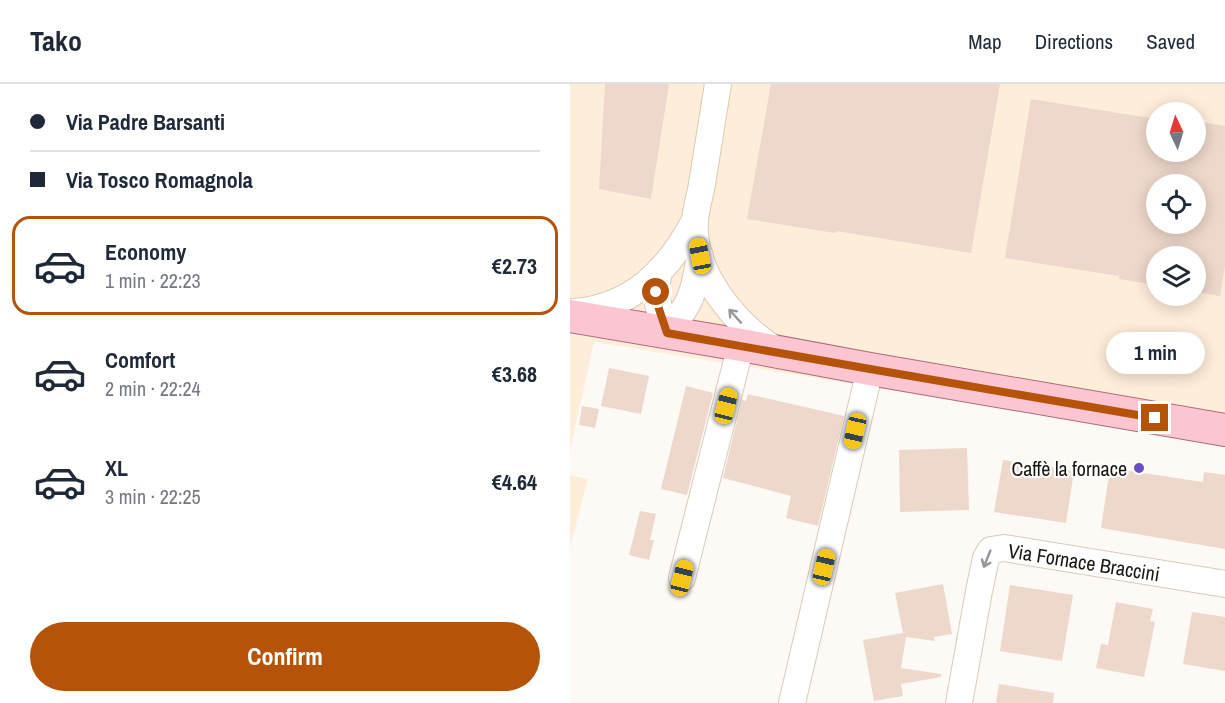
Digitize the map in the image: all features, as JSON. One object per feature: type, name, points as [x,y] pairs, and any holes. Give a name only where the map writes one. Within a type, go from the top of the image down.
[{"type":"main road","points":[[570,314],[870,369],[1225,430]]},
{"type":"street","points":[[718,84],[695,220],[700,256],[714,288],[729,309],[749,331],[780,353]]},
{"type":"street","points":[[570,314],[604,308],[624,299],[644,285],[674,254],[695,220]]},
{"type":"street","points":[[667,333],[689,302],[696,282],[700,256]]},
{"type":"street","points":[[659,271],[656,292],[667,333]]},
{"type":"street","points":[[682,578],[741,345]]},
{"type":"street","points":[[792,703],[870,369]]},
{"type":"street","name":"Via Fornace Braccini","points":[[959,703],[979,591],[986,558],[991,550],[1004,549],[1225,584]]},
{"type":"shaded area","points":[[570,84],[1225,84],[1225,444],[594,342],[570,450]]},
{"type":"shaded area","points":[[570,475],[588,479],[570,547]]},
{"type":"building","points":[[605,84],[669,84],[651,199],[599,189]]},
{"type":"building","points":[[771,84],[1000,84],[971,253],[747,219]]},
{"type":"building","points":[[1031,99],[1146,117],[1146,162],[1206,162],[1206,123],[1225,126],[1225,267],[1220,296],[1206,294],[1206,246],[1146,246],[1146,283],[1119,279],[1119,276],[1005,258]]},
{"type":"building","points":[[609,368],[649,376],[641,414],[601,406]]},
{"type":"building","points":[[686,386],[713,393],[687,495],[661,489]]},
{"type":"building","points":[[748,394],[844,416],[818,526],[786,518],[791,496],[723,478],[742,400],[746,401]]},
{"type":"building","points":[[582,406],[599,409],[595,428],[579,425]]},
{"type":"building","points":[[967,448],[969,510],[900,512],[899,450]]},
{"type":"building","points":[[1003,460],[1074,471],[1066,523],[994,512]]},
{"type":"building","points":[[1110,468],[1203,482],[1204,472],[1225,475],[1225,549],[1101,528]]},
{"type":"building","points":[[640,511],[656,514],[650,540],[654,540],[649,560],[629,555]]},
{"type":"building","points":[[943,584],[952,634],[934,637],[935,641],[906,637],[901,668],[941,674],[941,677],[901,684],[903,696],[874,701],[863,640],[903,633],[895,593]]},
{"type":"building","points":[[1010,585],[1073,595],[1062,661],[1000,651]]},
{"type":"building","points":[[1116,602],[1153,609],[1150,621],[1155,622],[1144,677],[1096,668],[1101,644],[1108,645]]},
{"type":"building","points":[[1192,612],[1225,617],[1225,671],[1183,664]]},
{"type":"building","points":[[999,684],[1054,693],[1053,703],[996,703]]},
{"type":"place","name":"Caffè la fornace","points":[[1139,468]]},
{"type":"route","points":[[656,292],[667,333],[1155,418]]}]
